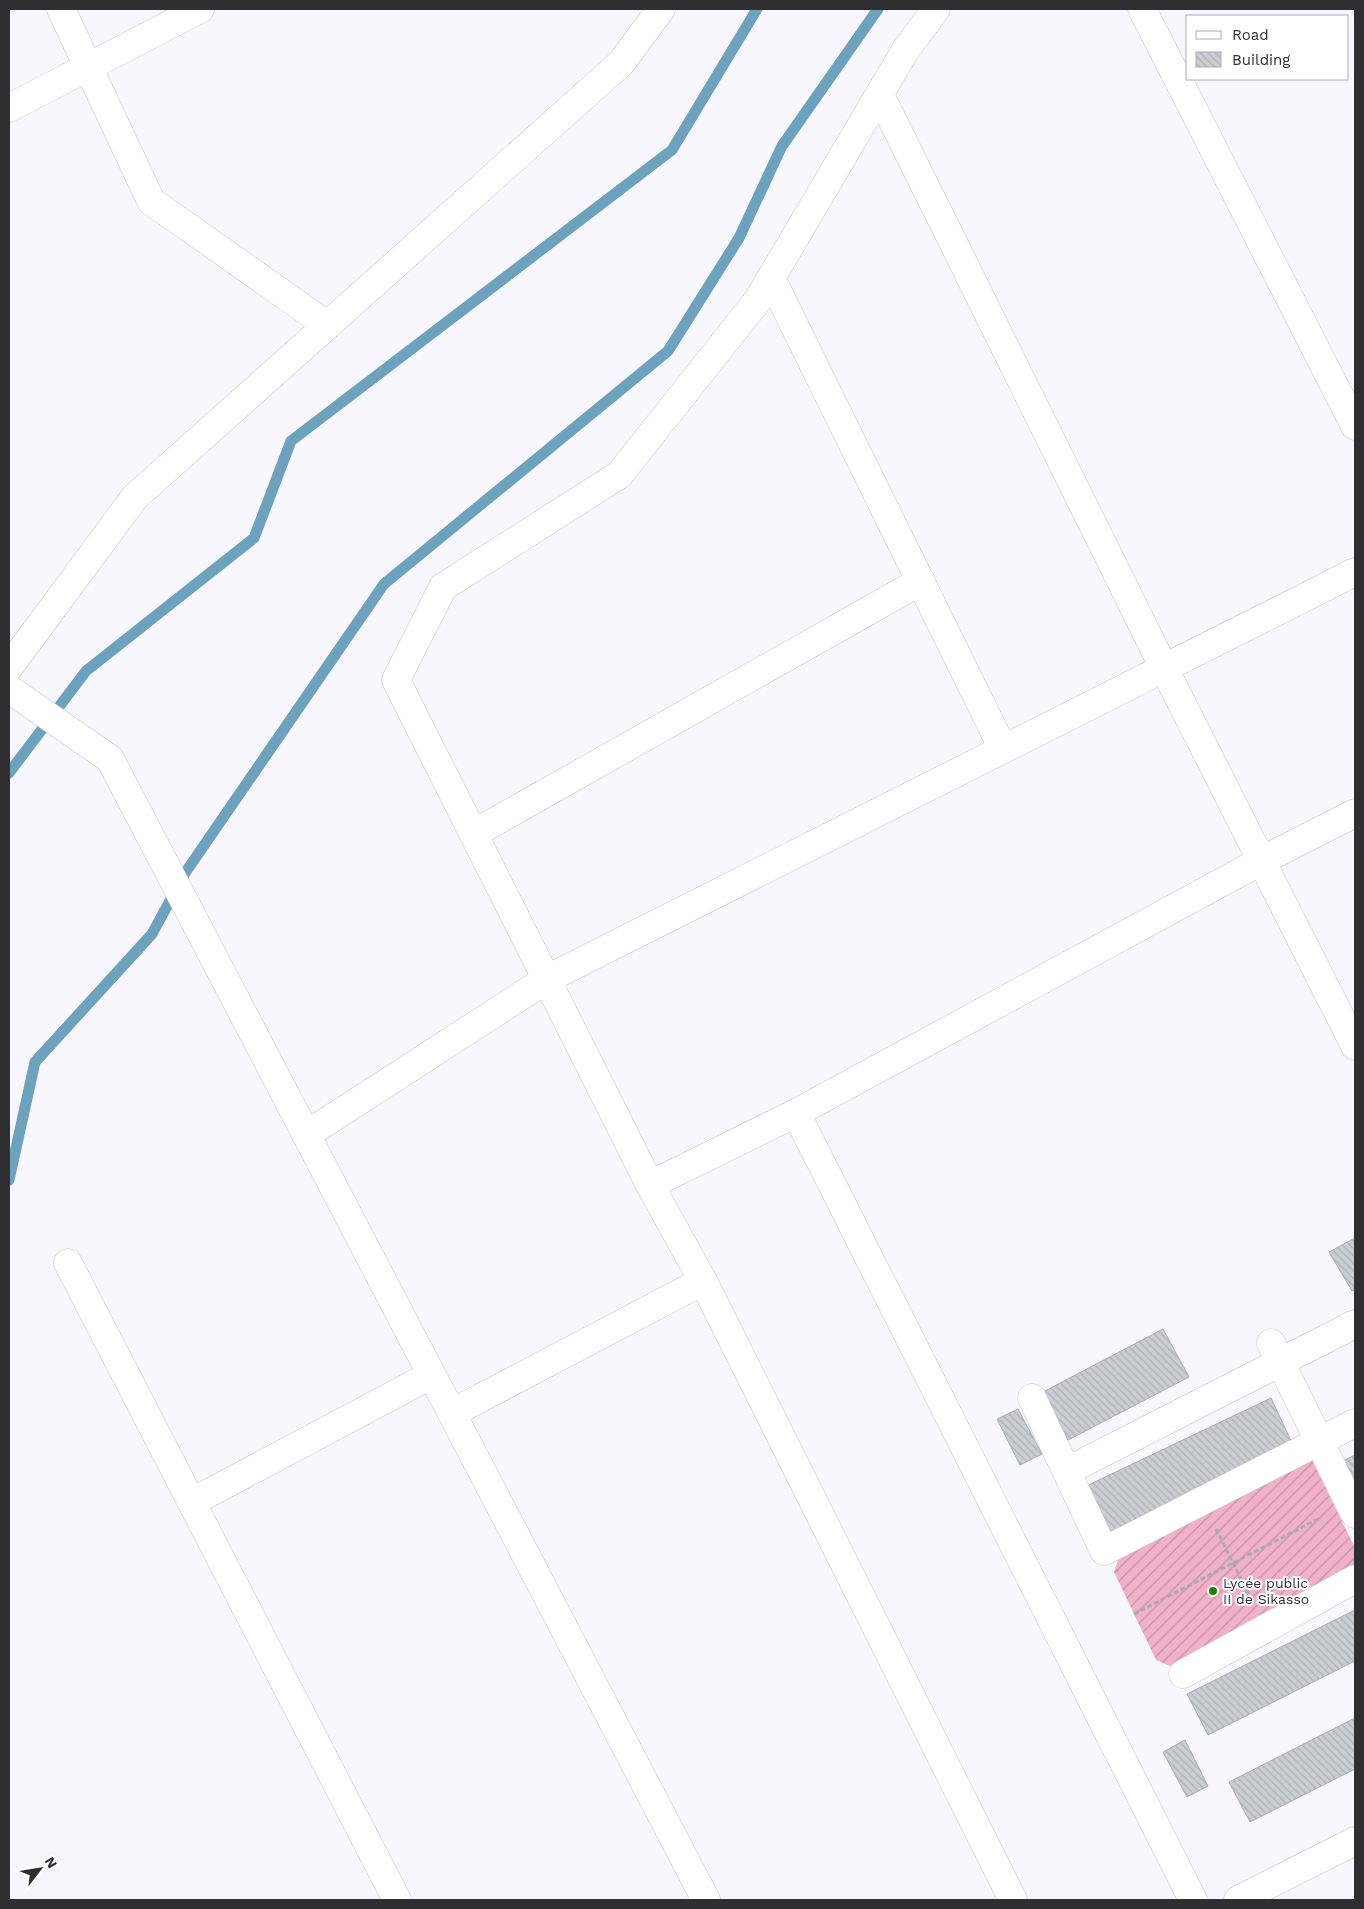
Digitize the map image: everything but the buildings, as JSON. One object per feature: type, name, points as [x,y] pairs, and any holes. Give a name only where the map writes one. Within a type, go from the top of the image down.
[{"type":"street","points":[[61,9],[152,201],[327,325]]},
{"type":"street","points":[[9,108],[200,9]]},
{"type":"street","points":[[9,666],[135,497],[621,63],[661,9]]},
{"type":"street","points":[[936,9],[906,51],[758,300],[619,475],[443,587],[396,680],[650,1185],[703,1281],[1013,1900]]},
{"type":"street","points":[[1142,9],[1355,426]]},
{"type":"street","points":[[880,95],[1164,668],[1355,1046]]},
{"type":"street","points":[[771,278],[1004,749]]},
{"type":"street","points":[[306,1136],[547,979],[1355,572]]},
{"type":"street","points":[[473,834],[920,581]]},
{"type":"street","points":[[9,688],[110,758],[706,1900]]},
{"type":"street","points":[[650,1185],[796,1113],[1261,861],[1355,813]]},
{"type":"street","points":[[796,1113],[1193,1900]]},
{"type":"street","points":[[68,1263],[397,1900]]},
{"type":"street","points":[[452,1414],[703,1281]]},
{"type":"street","points":[[1067,1471],[1276,1352],[1355,1324]]},
{"type":"street","points":[[1276,1352],[1352,1509]]},
{"type":"street","points":[[192,1502],[432,1375]]},
{"type":"street","points":[[1032,1398],[1104,1551],[1355,1423]]},
{"type":"street","points":[[1182,1674],[1355,1579]]},
{"type":"street","points":[[1238,1900],[1265,1894],[1355,1840]]},
{"type":"path","points":[[1202,1502],[1266,1628]]},
{"type":"path","points":[[1134,1614],[1233,1562],[1352,1509]]},
{"type":"shaded area","points":[[1311,1458],[1355,1548],[1355,1570],[1177,1669],[1156,1660],[1114,1572],[1120,1554]]},
{"type":"waterway","points":[[9,773],[86,671],[254,538],[291,441],[672,150],[757,9]]},
{"type":"waterway","points":[[9,1180],[35,1062],[152,934],[185,873],[384,584],[668,351],[739,238],[782,146],[878,9]]},
{"type":"place","name":"Lycée public II de Sikasso","points":[[1213,1591]]}]
